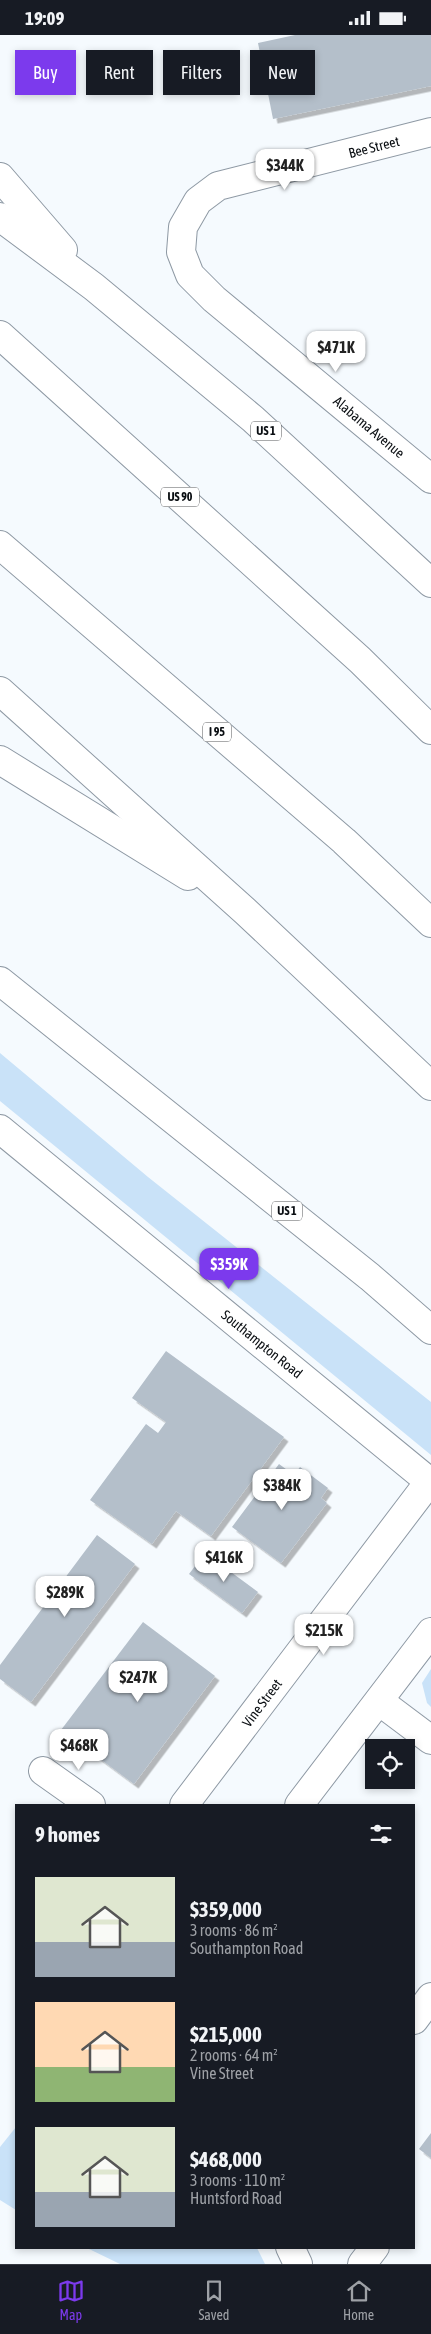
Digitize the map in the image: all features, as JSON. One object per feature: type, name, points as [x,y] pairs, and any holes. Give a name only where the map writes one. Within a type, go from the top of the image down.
[{"type":"main road","name":"Bee Street","points":[[214,299],[190,275],[182,252],[183,227],[198,201],[218,186],[431,133]]},
{"type":"main road","name":"US 1","points":[[0,177],[94,287],[253,419],[431,583]]},
{"type":"main road","points":[[0,217],[94,287]]},
{"type":"main road","name":"Alabama Avenue","points":[[214,299],[431,479]]},
{"type":"main road","name":"US 90","points":[[0,335],[360,660],[431,731]]},
{"type":"main road","name":"I 95","points":[[0,545],[344,841],[431,923]]},
{"type":"main road","points":[[0,691],[245,911],[431,1086]]},
{"type":"main road","points":[[0,760],[245,911]]},
{"type":"main road","name":"US 1","points":[[0,981],[370,1277],[431,1330]]},
{"type":"main road","name":"Southampton Road","points":[[0,1129],[430,1483]]},
{"type":"main road","name":"Vine Street","points":[[185,1804],[430,1483]]},
{"type":"main road","points":[[300,1804],[431,1632]]},
{"type":"main road","points":[[379,1701],[431,1740]]},
{"type":"main road","points":[[43,1771],[90,1804]]},
{"type":"main road","points":[[415,2020],[431,1997]]},
{"type":"main road","points":[[291,2249],[298,2264]]},
{"type":"main road","points":[[362,2264],[373,2249]]},
{"type":"shaded area","points":[[0,1053],[148,1177],[431,1402],[431,1455],[0,1101]]},
{"type":"shaded area","points":[[431,1669],[431,1707],[427,1703],[422,1683]]},
{"type":"shaded area","points":[[15,2128],[15,2209],[0,2200],[0,2147]]},
{"type":"shaded area","points":[[89,2249],[258,2249],[265,2264],[120,2264]]},
{"type":"building","points":[[295,35],[431,35],[431,86],[273,119],[268,95],[315,95],[315,50],[259,50],[258,43]]},
{"type":"building","points":[[166,1351],[284,1437],[211,1536],[176,1511],[152,1544],[90,1500],[146,1424],[158,1433],[166,1422],[132,1398]]},
{"type":"building","points":[[279,1464],[294,1475],[300,1467],[328,1488],[321,1498],[327,1503],[281,1563],[232,1527]]},
{"type":"building","points":[[97,1535],[135,1564],[31,1702],[0,1679],[0,1665]]},
{"type":"building","points":[[205,1553],[258,1592],[242,1613],[189,1574]]},
{"type":"building","points":[[143,1622],[215,1676],[134,1784],[61,1730]]},
{"type":"building","points":[[431,2133],[431,2158],[419,2149]]}]
